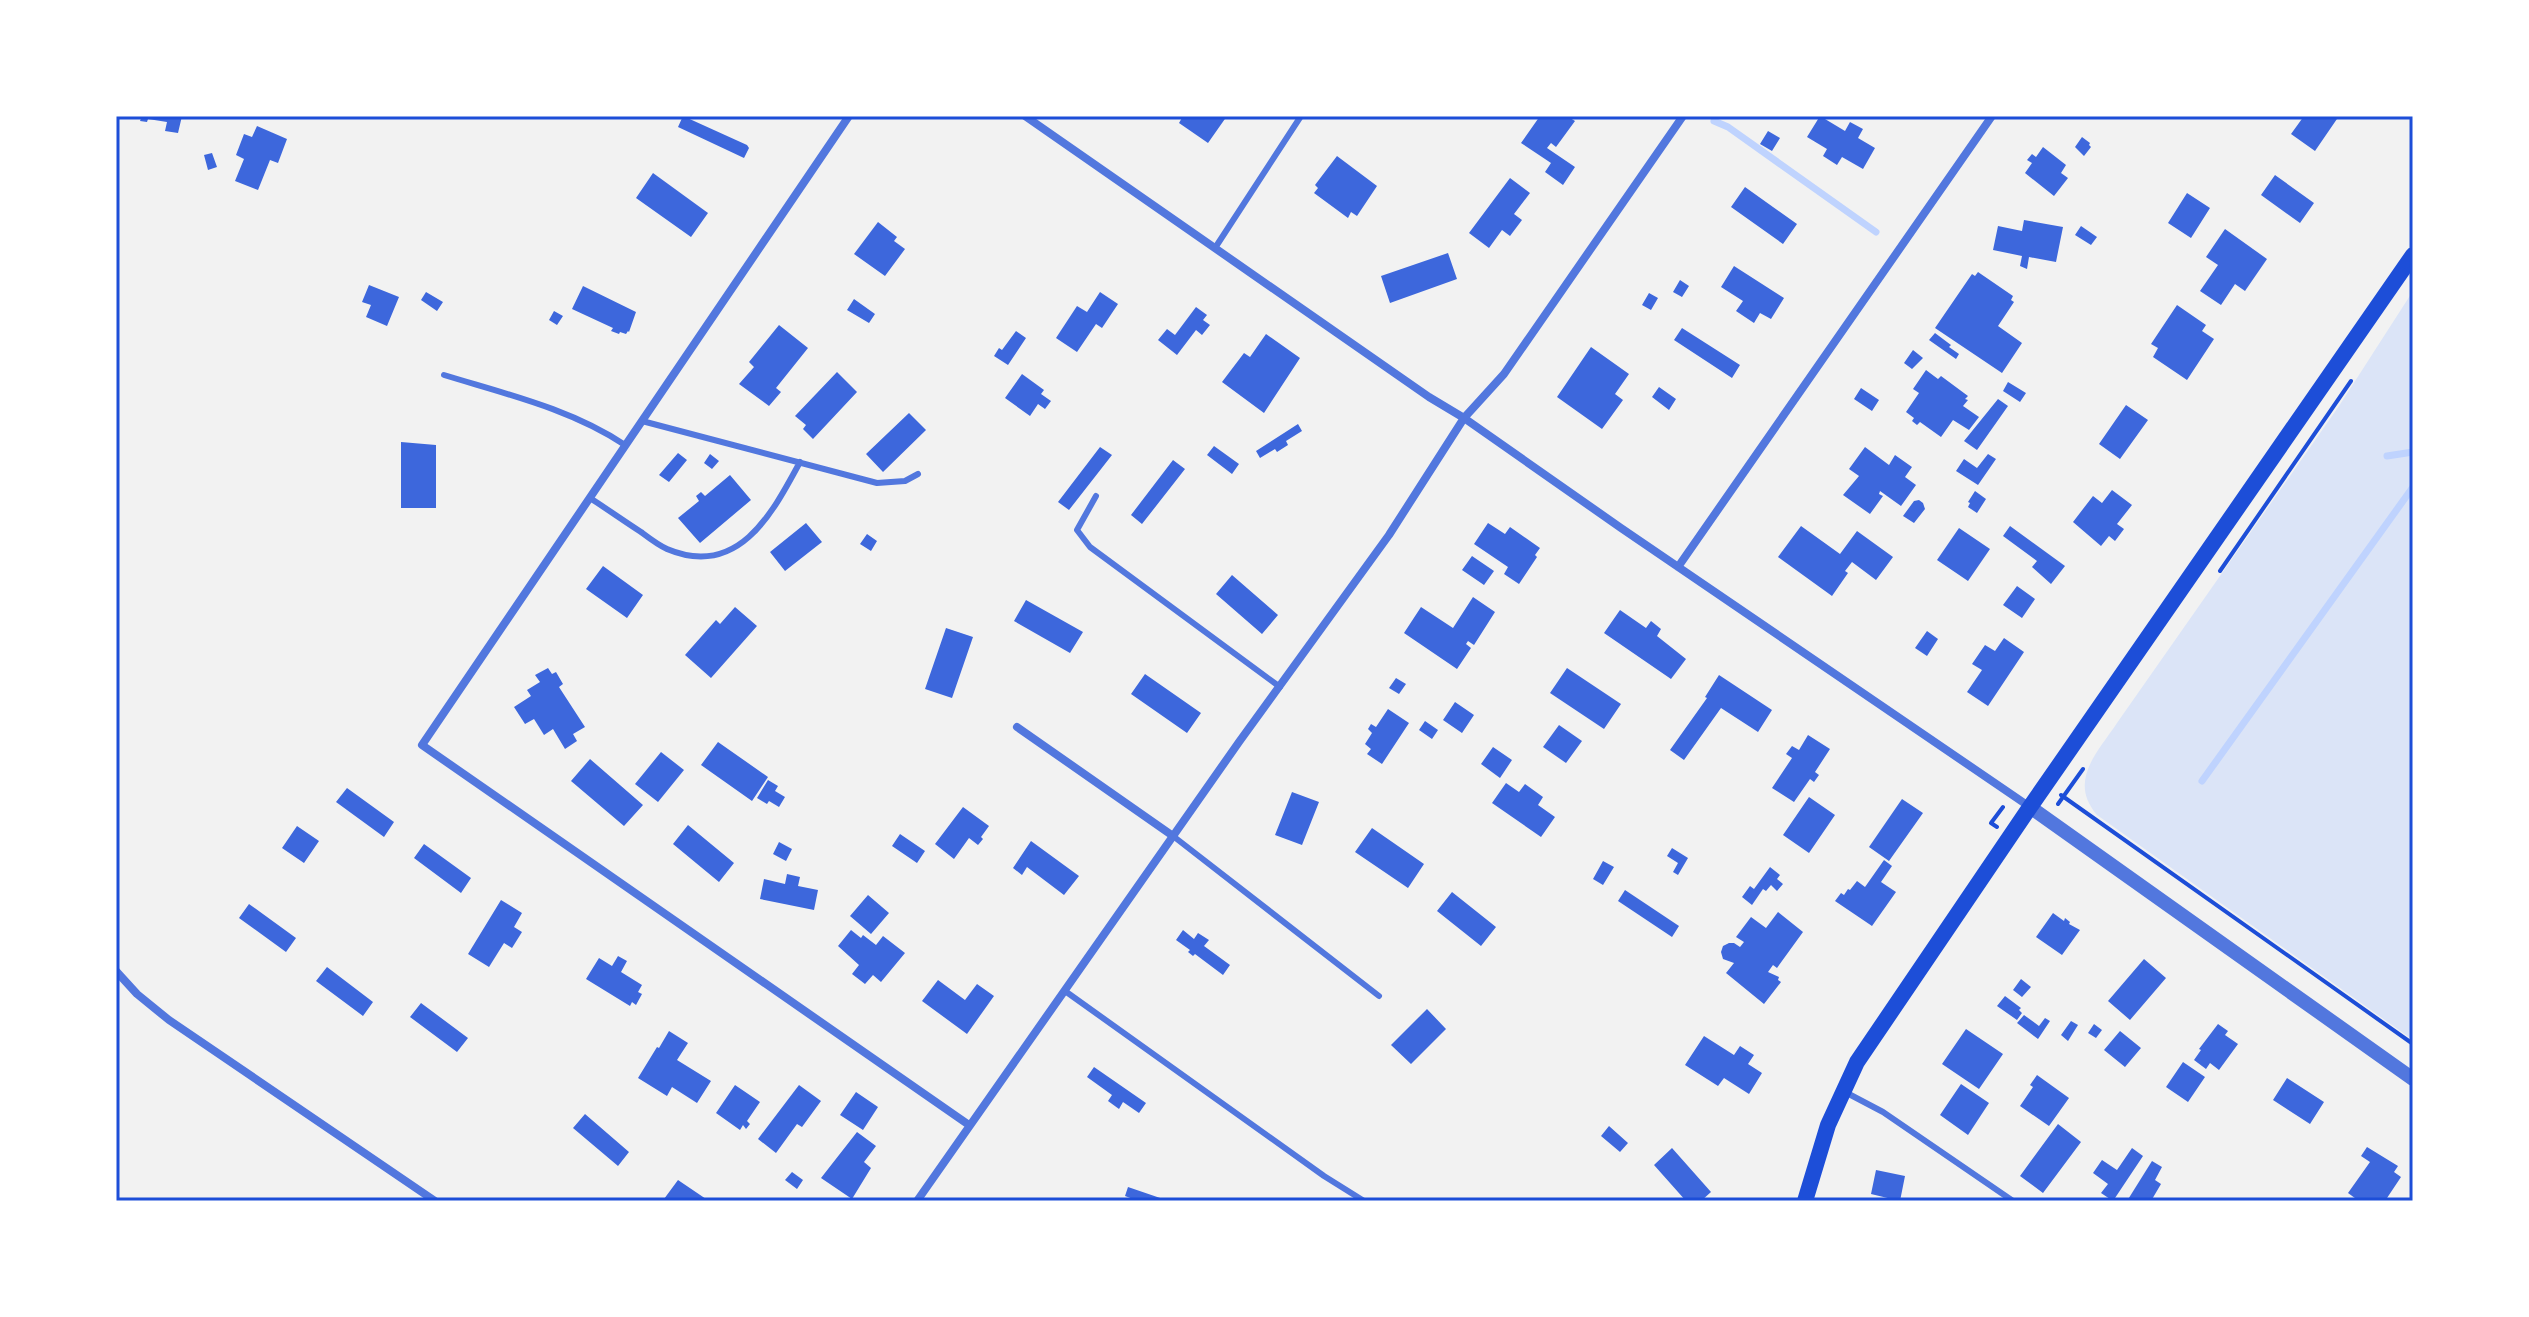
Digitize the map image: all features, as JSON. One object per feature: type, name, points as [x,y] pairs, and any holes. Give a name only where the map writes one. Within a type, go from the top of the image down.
[{"type":"main road","points":[[1805,1201],[1823,1138],[1842,1090],[1876,1032],[2413,255]]},
{"type":"street","points":[[849,116],[422,745],[969,1125]]},
{"type":"street","points":[[1025,116],[1429,397],[2030,807],[2413,1079]]},
{"type":"street","points":[[917,1201],[1389,535],[1464,418],[1504,374],[1683,116]]},
{"type":"street","points":[[1678,567],[1992,116]]},
{"type":"street","points":[[1017,727],[1173,836]]},
{"type":"street","points":[[116,971],[137,994],[169,1020],[435,1201]]},
{"type":"lane","points":[[1215,248],[1301,116]]},
{"type":"lane","points":[[444,375],[545,406],[583,421],[625,445]]},
{"type":"lane","points":[[642,421],[877,483],[905,481],[918,474]]},
{"type":"lane","points":[[590,498],[666,549],[693,556],[714,556],[734,550],[748,540],[778,504],[800,462]]},
{"type":"lane","points":[[1096,496],[1077,530],[1090,547],[1280,687]]},
{"type":"lane","points":[[1173,836],[1379,996]]},
{"type":"lane","points":[[1065,991],[1324,1176],[1364,1201]]},
{"type":"lane","points":[[1842,1090],[1883,1112],[2013,1201]]},
{"type":"shaded area","points":[[2413,291],[2413,1040],[2097,815],[2089,803],[2085,779],[2101,745],[2339,406]]},
{"type":"building","points":[[142,116],[182,116],[178,133],[165,131],[167,122],[140,121]]},
{"type":"building","points":[[683,116],[747,145],[749,148],[744,158],[678,127]]},
{"type":"building","points":[[1183,116],[1227,116],[1208,143],[1179,123]]},
{"type":"building","points":[[1540,116],[1567,116],[1575,121],[1556,147],[1551,143],[1547,148],[1575,167],[1563,185],[1545,172],[1551,163],[1521,143]]},
{"type":"building","points":[[1820,116],[1845,131],[1850,122],[1863,129],[1858,138],[1875,148],[1863,169],[1842,157],[1837,165],[1823,156],[1827,149],[1807,137]]},
{"type":"building","points":[[2304,116],[2339,116],[2315,151],[2291,134]]},
{"type":"building","points":[[257,126],[287,139],[278,163],[270,160],[258,190],[235,181],[244,159],[236,155],[244,134],[252,137]]},
{"type":"building","points":[[1768,131],[1780,138],[1772,151],[1760,144]]},
{"type":"building","points":[[2082,137],[2091,147],[2084,156],[2075,147]]},
{"type":"building","points":[[2043,147],[2066,165],[2061,173],[2068,178],[2054,196],[2025,173],[2032,163],[2027,160],[2032,154],[2036,157]]},
{"type":"building","points":[[212,153],[217,167],[208,170],[204,155]]},
{"type":"building","points":[[1337,156],[1377,186],[1357,216],[1351,212],[1348,218],[1314,193],[1318,188],[1315,185]]},
{"type":"building","points":[[653,173],[708,213],[691,237],[636,198]]},
{"type":"building","points":[[2275,175],[2314,203],[2300,223],[2261,195]]},
{"type":"building","points":[[1510,178],[1530,193],[1514,214],[1522,220],[1510,236],[1502,230],[1489,248],[1469,233]]},
{"type":"building","points":[[1745,187],[1797,224],[1783,244],[1731,207]]},
{"type":"building","points":[[2187,193],[2210,208],[2191,238],[2168,223]]},
{"type":"building","points":[[2024,220],[2063,227],[2056,262],[2029,257],[2027,269],[2020,266],[2022,256],[1993,250],[1998,226],[2022,231]]},
{"type":"building","points":[[878,222],[897,237],[894,241],[905,249],[885,276],[854,254]]},
{"type":"building","points":[[2081,226],[2097,237],[2091,245],[2075,235]]},
{"type":"building","points":[[2225,229],[2267,259],[2245,291],[2235,284],[2221,305],[2200,291],[2218,265],[2206,257]]},
{"type":"building","points":[[1448,253],[1457,279],[1390,303],[1381,276]]},
{"type":"building","points":[[1734,266],[1784,298],[1771,319],[1760,313],[1754,323],[1736,311],[1743,301],[1721,287]]},
{"type":"building","points":[[1978,272],[2013,296],[2011,300],[2014,302],[1998,326],[2022,343],[2002,373],[1935,328],[1972,274],[1975,276]]},
{"type":"building","points":[[1680,280],[1689,286],[1682,297],[1673,292]]},
{"type":"building","points":[[369,285],[399,297],[387,326],[366,317],[371,305],[362,302]]},
{"type":"building","points":[[583,286],[636,312],[629,332],[619,334],[611,331],[613,328],[572,309]]},
{"type":"building","points":[[426,292],[443,302],[437,311],[421,300]]},
{"type":"building","points":[[1100,292],[1118,304],[1102,328],[1096,324],[1077,352],[1056,338],[1077,306],[1087,312]]},
{"type":"building","points":[[1649,293],[1658,298],[1651,310],[1642,305]]},
{"type":"building","points":[[854,299],[875,314],[869,323],[847,310]]},
{"type":"building","points":[[2177,305],[2206,325],[2202,331],[2214,339],[2187,380],[2153,357],[2158,348],[2151,344]]},
{"type":"building","points":[[1196,307],[1207,315],[1203,320],[1210,325],[1202,335],[1196,330],[1177,355],[1158,340],[1167,329],[1175,335]]},
{"type":"building","points":[[554,311],[563,316],[557,325],[549,320]]},
{"type":"building","points":[[779,325],[808,348],[776,388],[781,392],[769,406],[739,384],[754,367],[749,362]]},
{"type":"building","points":[[1682,328],[1740,365],[1732,378],[1674,340]]},
{"type":"building","points":[[1016,331],[1026,338],[1008,365],[994,356]]},
{"type":"building","points":[[1935,333],[1959,354],[1956,359],[1929,340]]},
{"type":"building","points":[[1266,334],[1300,358],[1264,413],[1222,382],[1244,353],[1250,357]]},
{"type":"building","points":[[1591,347],[1629,374],[1615,394],[1623,400],[1602,429],[1557,397]]},
{"type":"building","points":[[1913,350],[1923,358],[1912,369],[1904,363]]},
{"type":"building","points":[[1926,370],[1938,379],[1941,376],[1968,396],[1963,406],[1979,417],[1969,430],[1953,420],[1941,437],[1920,422],[1917,425],[1912,421],[1914,418],[1906,412],[1919,393],[1913,389]]},
{"type":"building","points":[[837,372],[857,392],[813,439],[803,429],[806,425],[795,416]]},
{"type":"building","points":[[1022,374],[1044,390],[1041,394],[1051,401],[1045,409],[1038,404],[1030,416],[1005,398]]},
{"type":"building","points":[[2008,382],[2026,393],[2020,402],[2003,391]]},
{"type":"building","points":[[1659,387],[1676,399],[1669,410],[1652,397]]},
{"type":"building","points":[[1861,388],[1879,400],[1872,411],[1854,399]]},
{"type":"building","points":[[1998,399],[2008,406],[1977,450],[1964,441]]},
{"type":"building","points":[[2126,405],[2148,420],[2120,459],[2099,444]]},
{"type":"building","points":[[909,413],[926,430],[883,472],[866,454]]},
{"type":"building","points":[[1298,424],[1302,431],[1286,441],[1288,445],[1260,458],[1256,451]]},
{"type":"building","points":[[401,442],[436,445],[436,508],[401,508]]},
{"type":"building","points":[[1214,446],[1239,464],[1232,474],[1207,455]]},
{"type":"building","points":[[1100,447],[1112,455],[1069,510],[1058,502]]},
{"type":"building","points":[[1865,447],[1889,465],[1895,455],[1912,467],[1905,477],[1916,485],[1901,506],[1880,491],[1879,494],[1883,496],[1870,514],[1843,495],[1859,476],[1849,469]]},
{"type":"building","points":[[678,453],[687,460],[669,482],[659,475]]},
{"type":"building","points":[[710,454],[719,461],[712,469],[704,463]]},
{"type":"building","points":[[1988,454],[1996,459],[1978,485],[1956,471],[1964,459],[1977,468]]},
{"type":"building","points":[[1173,460],[1185,469],[1142,524],[1131,515]]},
{"type":"building","points":[[730,475],[751,500],[700,543],[678,518],[699,501],[696,496],[701,492],[705,496]]},
{"type":"building","points":[[2112,490],[2132,505],[2117,524],[2124,529],[2115,541],[2109,536],[2101,546],[2073,522],[2093,496],[2102,503]]},
{"type":"building","points":[[1975,491],[1986,499],[1977,513],[1968,507]]},
{"type":"building","points":[[1919,500],[1925,509],[1914,523],[1903,516],[1914,501]]},
{"type":"building","points":[[806,523],[822,542],[785,571],[770,552]]},
{"type":"building","points":[[1488,523],[1505,534],[1510,527],[1540,548],[1519,584],[1504,574],[1508,567],[1474,544]]},
{"type":"building","points":[[1801,526],[1840,554],[1857,531],[1893,557],[1876,580],[1852,562],[1832,596],[1778,557]]},
{"type":"building","points":[[2010,526],[2065,566],[2051,584],[2032,567],[2037,561],[2003,536]]},
{"type":"building","points":[[1959,528],[1990,549],[1968,581],[1937,560]]},
{"type":"building","points":[[867,534],[877,541],[871,551],[860,544]]},
{"type":"building","points":[[1472,556],[1494,571],[1484,585],[1462,570]]},
{"type":"building","points":[[603,566],[643,595],[627,618],[586,589]]},
{"type":"building","points":[[1232,575],[1278,615],[1262,634],[1216,594]]},
{"type":"building","points":[[2017,586],[2035,599],[2022,618],[2003,605]]},
{"type":"building","points":[[1473,597],[1495,612],[1474,645],[1468,641],[1466,644],[1471,648],[1457,669],[1404,633],[1421,607],[1453,628]]},
{"type":"building","points":[[1026,600],[1083,632],[1070,653],[1014,621]]},
{"type":"building","points":[[735,607],[757,626],[711,678],[685,655],[716,620],[720,624]]},
{"type":"building","points":[[1620,610],[1646,628],[1651,621],[1661,629],[1657,636],[1686,659],[1671,679],[1604,633]]},
{"type":"building","points":[[946,628],[973,637],[952,698],[925,689]]},
{"type":"building","points":[[1927,631],[1938,639],[1927,656],[1915,648]]},
{"type":"building","points":[[2004,638],[2024,652],[1988,706],[1967,692],[1982,670],[1972,664],[1985,645],[1995,651]]},
{"type":"building","points":[[548,668],[552,674],[556,672],[563,684],[559,687],[585,727],[573,734],[577,741],[565,749],[553,729],[544,735],[534,719],[525,724],[514,707],[531,696],[527,690],[540,682],[535,675]]},
{"type":"building","points":[[1567,668],[1621,704],[1604,729],[1550,693]]},
{"type":"building","points":[[1145,674],[1201,713],[1187,733],[1131,694]]},
{"type":"building","points":[[1719,675],[1772,710],[1758,732],[1721,708],[1684,760],[1670,750],[1707,698]]},
{"type":"building","points":[[1396,678],[1406,684],[1399,694],[1389,688]]},
{"type":"building","points":[[1455,702],[1474,715],[1462,733],[1443,720]]},
{"type":"building","points":[[1388,709],[1409,723],[1382,764],[1367,754],[1371,749],[1365,744],[1372,733],[1368,729],[1371,724],[1376,727]]},
{"type":"building","points":[[1425,721],[1438,730],[1432,739],[1419,730]]},
{"type":"building","points":[[1559,725],[1582,741],[1566,763],[1543,747]]},
{"type":"building","points":[[1808,735],[1830,749],[1815,772],[1819,775],[1814,782],[1810,779],[1794,802],[1772,788],[1792,758],[1786,754],[1792,746],[1799,750]]},
{"type":"building","points":[[718,742],[768,777],[752,801],[701,765]]},
{"type":"building","points":[[1493,747],[1512,760],[1500,778],[1481,764]]},
{"type":"building","points":[[661,752],[684,770],[658,802],[635,784]]},
{"type":"building","points":[[590,759],[643,805],[624,826],[571,781]]},
{"type":"building","points":[[768,780],[778,786],[775,791],[785,797],[779,807],[757,798]]},
{"type":"building","points":[[1506,783],[1519,792],[1525,784],[1543,797],[1538,805],[1555,817],[1541,837],[1492,803]]},
{"type":"building","points":[[347,788],[394,822],[384,837],[336,802]]},
{"type":"building","points":[[1292,792],[1319,802],[1302,845],[1275,835]]},
{"type":"building","points":[[1809,797],[1835,815],[1809,853],[1783,835]]},
{"type":"building","points":[[1902,799],[1923,813],[1889,861],[1869,847]]},
{"type":"building","points":[[963,807],[989,826],[978,845],[969,838],[954,859],[935,844]]},
{"type":"building","points":[[688,825],[734,863],[719,882],[673,844]]},
{"type":"building","points":[[297,826],[319,841],[304,863],[282,848]]},
{"type":"building","points":[[1372,828],[1424,864],[1408,888],[1355,852]]},
{"type":"building","points":[[900,834],[925,851],[917,863],[892,846]]},
{"type":"building","points":[[1031,841],[1079,876],[1064,895],[1027,867],[1022,875],[1013,868]]},
{"type":"building","points":[[779,842],[792,849],[786,861],[773,854]]},
{"type":"building","points":[[424,844],[471,878],[461,893],[414,858]]},
{"type":"building","points":[[1672,848],[1688,858],[1678,875],[1673,872],[1678,863],[1667,856]]},
{"type":"building","points":[[1884,860],[1892,866],[1881,882],[1896,892],[1872,926],[1835,901],[1857,881],[1865,887]]},
{"type":"building","points":[[1603,861],[1614,867],[1603,885],[1593,879]]},
{"type":"building","points":[[1770,867],[1780,875],[1777,879],[1783,884],[1777,891],[1771,885],[1766,891],[1763,889],[1752,905],[1742,897],[1750,886],[1754,889]]},
{"type":"building","points":[[787,874],[800,877],[798,886],[818,890],[814,910],[760,899],[764,879],[785,884]]},
{"type":"building","points":[[1625,890],[1679,926],[1672,937],[1618,901]]},
{"type":"building","points":[[1452,892],[1496,927],[1481,946],[1437,911]]},
{"type":"building","points":[[868,895],[889,913],[871,934],[850,916]]},
{"type":"building","points":[[501,900],[522,913],[514,927],[522,932],[512,948],[504,943],[489,967],[468,954]]},
{"type":"building","points":[[249,904],[296,938],[286,952],[239,918]]},
{"type":"building","points":[[1778,912],[1803,932],[1777,968],[1773,965],[1768,972],[1779,977],[1781,982],[1764,1004],[1726,973],[1734,963],[1723,959],[1721,952],[1723,946],[1729,943],[1740,947],[1744,942],[1736,937],[1751,917],[1766,928]]},
{"type":"building","points":[[2053,913],[2080,930],[2062,955],[2036,937]]},
{"type":"building","points":[[851,930],[876,945],[883,936],[905,953],[881,982],[873,975],[865,984],[852,974],[859,965],[838,946]]},
{"type":"building","points":[[1183,930],[1194,939],[1198,933],[1209,940],[1204,946],[1230,965],[1223,975],[1195,954],[1193,956],[1176,940]]},
{"type":"building","points":[[618,956],[627,961],[621,972],[642,985],[638,992],[642,994],[636,1005],[632,1002],[630,1006],[586,979],[599,958],[612,966]]},
{"type":"building","points":[[2144,959],[2166,978],[2130,1020],[2108,1001]]},
{"type":"building","points":[[327,967],[373,1002],[363,1016],[316,981]]},
{"type":"building","points":[[2021,979],[2031,987],[2022,997],[2013,990]]},
{"type":"building","points":[[938,980],[965,1000],[977,984],[994,996],[967,1034],[922,1001]]},
{"type":"building","points":[[2005,996],[2021,1008],[2022,1013],[2017,1020],[1997,1006]]},
{"type":"building","points":[[421,1003],[468,1038],[457,1052],[410,1017]]},
{"type":"building","points":[[1427,1009],[1446,1029],[1411,1064],[1391,1045]]},
{"type":"building","points":[[2024,1015],[2039,1026],[2045,1018],[2050,1021],[2038,1039],[2017,1023]]},
{"type":"building","points":[[2071,1021],[2078,1025],[2068,1041],[2061,1035]]},
{"type":"building","points":[[2094,1024],[2102,1030],[2096,1038],[2088,1033]]},
{"type":"building","points":[[2218,1024],[2228,1031],[2225,1035],[2238,1044],[2219,1070],[2210,1063],[2206,1069],[2194,1060]]},
{"type":"building","points":[[1966,1029],[2003,1054],[1979,1089],[1942,1064]]},
{"type":"building","points":[[669,1031],[688,1043],[677,1060],[711,1081],[697,1103],[672,1087],[667,1096],[638,1078]]},
{"type":"building","points":[[2120,1031],[2141,1048],[2125,1067],[2104,1050]]},
{"type":"building","points":[[1704,1036],[1734,1055],[1740,1046],[1754,1055],[1748,1064],[1762,1073],[1749,1094],[1724,1078],[1718,1086],[1685,1065]]},
{"type":"building","points":[[2183,1062],[2205,1077],[2188,1102],[2166,1087]]},
{"type":"building","points":[[1094,1067],[1146,1103],[1139,1113],[1123,1102],[1119,1109],[1108,1101],[1112,1095],[1087,1077]]},
{"type":"building","points":[[2037,1075],[2069,1098],[2049,1126],[2020,1106]]},
{"type":"building","points":[[2287,1078],[2324,1102],[2310,1124],[2273,1100]]},
{"type":"building","points":[[1961,1084],[1989,1103],[1968,1135],[1940,1115]]},
{"type":"building","points":[[735,1085],[760,1102],[747,1121],[750,1124],[746,1129],[743,1125],[740,1130],[716,1113]]},
{"type":"building","points":[[799,1085],[821,1101],[802,1127],[797,1124],[776,1153],[758,1139]]},
{"type":"building","points":[[856,1092],[878,1107],[863,1130],[840,1115]]},
{"type":"building","points":[[585,1114],[629,1152],[618,1166],[573,1128]]},
{"type":"building","points":[[2058,1124],[2081,1142],[2043,1193],[2020,1176]]},
{"type":"building","points":[[1609,1126],[1628,1143],[1620,1152],[1601,1136]]},
{"type":"building","points":[[857,1132],[876,1146],[864,1162],[871,1168],[852,1199],[821,1178]]},
{"type":"building","points":[[2367,1147],[2398,1166],[2394,1172],[2401,1177],[2385,1201],[2377,1198],[2375,1201],[2359,1201],[2348,1193],[2370,1162],[2361,1156]]},
{"type":"building","points":[[1672,1148],[1711,1192],[1701,1201],[1686,1201],[1654,1165]]},
{"type":"building","points":[[2132,1148],[2143,1156],[2113,1201],[2101,1193],[2108,1184],[2093,1173],[2102,1160],[2117,1170]]},
{"type":"building","points":[[2152,1161],[2162,1167],[2155,1180],[2161,1184],[2151,1201],[2127,1201]]},
{"type":"building","points":[[1876,1170],[1905,1176],[1900,1201],[1871,1194]]},
{"type":"building","points":[[792,1172],[803,1180],[797,1189],[785,1180]]},
{"type":"building","points":[[678,1180],[709,1201],[664,1199]]},
{"type":"building","points":[[1128,1187],[1166,1201],[1133,1201],[1125,1196]]},
{"type":"waterway","points":[[1714,121],[1728,127],[1876,232]]},
{"type":"waterway","points":[[2387,456],[2413,452]]},
{"type":"waterway","points":[[2202,781],[2413,487]]}]
